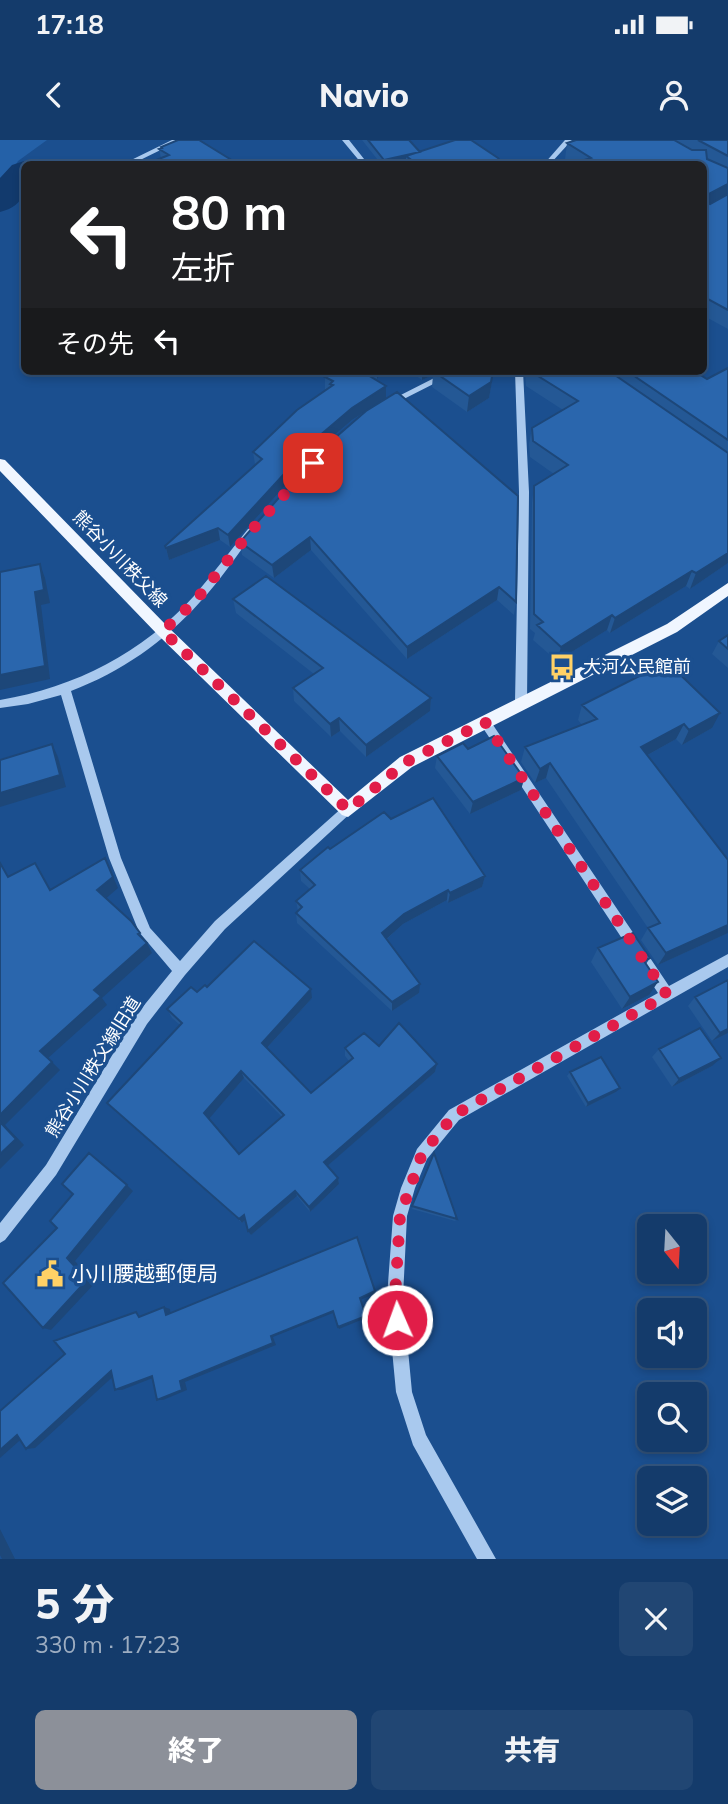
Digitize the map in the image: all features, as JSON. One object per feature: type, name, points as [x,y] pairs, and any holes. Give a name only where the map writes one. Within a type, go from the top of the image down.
[{"type":"main road","name":"熊谷小川秩父線","points":[[0,463],[163,631],[348,810]]},
{"type":"main road","points":[[348,810],[406,762],[672,628],[728,588]]},
{"type":"street","points":[[136,160],[178,140]]},
{"type":"street","points":[[345,140],[362,161]]},
{"type":"street","points":[[550,161],[569,140]]},
{"type":"street","points":[[136,160],[140,161]]},
{"type":"street","points":[[374,412],[447,375]]},
{"type":"street","points":[[519,375],[524,479],[521,702]]},
{"type":"street","points":[[386,391],[398,398]]},
{"type":"street","points":[[0,704],[21,702],[65,691],[105,671],[153,641],[196,600],[260,522]]},
{"type":"street","points":[[65,691],[116,858],[145,932],[180,971]]},
{"type":"street","points":[[485,722],[667,995]]},
{"type":"street","name":"熊谷小川秩父線旧道","points":[[0,1235],[51,1170],[142,1019],[180,971],[220,925],[348,810]]},
{"type":"street","points":[[487,1559],[419,1439],[404,1392],[395,1297],[400,1216],[408,1188],[422,1154],[454,1115],[728,960]]},
{"type":"shaded area","points":[[0,140],[47,140],[18,161],[11,173],[0,178]]},
{"type":"building","points":[[178,140],[199,140],[233,161],[154,161],[169,155],[159,149]]},
{"type":"building","points":[[368,140],[409,140],[420,152],[384,160]]},
{"type":"building","points":[[455,140],[471,140],[500,161],[413,161],[406,156]]},
{"type":"building","points":[[576,140],[674,140],[692,150],[706,150],[707,159],[728,168],[728,184],[707,195],[707,161],[581,161],[591,158],[567,143]]},
{"type":"building","points":[[698,140],[728,140],[728,156]]},
{"type":"building","points":[[728,194],[728,310],[707,299],[707,202],[710,204]]},
{"type":"building","points":[[728,368],[728,440],[633,375],[700,375],[707,379]]},
{"type":"building","points":[[368,375],[386,386],[352,408],[318,437],[228,535],[218,528],[166,548],[165,546],[262,459],[253,452],[297,410],[333,385],[330,384],[333,381],[325,377]]},
{"type":"building","points":[[439,375],[492,375],[491,382],[469,396]]},
{"type":"building","points":[[536,375],[615,375],[728,453],[728,553],[696,573],[692,571],[615,618],[612,615],[561,647],[537,625],[543,622],[534,614],[534,486],[568,465],[533,441],[532,428],[578,401]]},
{"type":"building","points":[[397,392],[518,496],[516,602],[499,587],[407,647],[310,537],[272,565],[240,542],[321,450],[366,411]]},
{"type":"building","points":[[40,564],[44,590],[35,592],[45,666],[0,675],[0,572]]},
{"type":"building","points":[[266,576],[431,698],[366,745],[339,718],[330,724],[293,688],[323,668],[233,599]]},
{"type":"building","points":[[728,635],[728,649],[719,641]]},
{"type":"building","points":[[667,662],[720,713],[689,730],[684,724],[641,747],[728,860],[728,925],[666,953],[648,928],[660,923],[550,763],[540,769],[525,747],[597,719],[582,705]]},
{"type":"building","points":[[494,736],[524,778],[473,802],[437,756],[463,743],[468,749]]},
{"type":"building","points":[[52,744],[60,775],[0,793],[0,760]]},
{"type":"building","points":[[433,798],[485,876],[450,893],[448,890],[404,914],[382,933],[420,984],[392,1002],[296,913],[302,907],[296,901],[315,885],[300,870],[328,847],[330,849],[384,812],[391,819]]},
{"type":"building","points":[[105,858],[113,877],[97,890],[131,921],[147,943],[94,990],[101,996],[40,1051],[52,1062],[0,1115],[0,863],[8,877],[35,863],[50,890]]},
{"type":"building","points":[[633,933],[650,958],[644,961],[658,982],[630,997],[598,948]]},
{"type":"building","points":[[254,941],[311,989],[262,1043],[311,1093],[353,1058],[345,1048],[364,1033],[379,1046],[399,1023],[437,1064],[324,1162],[338,1178],[309,1207],[295,1191],[248,1231],[244,1215],[239,1219],[107,1103],[182,1023],[167,1009],[191,987],[197,992],[205,985],[207,987]],"holes":[[[241,1071],[284,1115],[239,1154],[204,1113]]]},
{"type":"building","points":[[728,980],[728,1029],[720,1033],[695,997]]},
{"type":"building","points":[[700,1028],[721,1058],[679,1079],[659,1049]]},
{"type":"building","points":[[601,1057],[620,1088],[588,1103],[570,1072]]},
{"type":"building","points":[[0,1122],[16,1139],[0,1154]]},
{"type":"building","points":[[89,1153],[127,1185],[67,1258],[87,1280],[43,1328],[3,1283],[57,1228],[50,1221],[73,1194],[62,1184]]},
{"type":"building","points":[[434,1153],[457,1219],[412,1206]]},
{"type":"building","points":[[357,1237],[375,1291],[360,1298],[366,1316],[338,1327],[333,1311],[271,1336],[273,1343],[180,1381],[182,1390],[157,1400],[152,1376],[115,1390],[111,1371],[26,1449],[17,1435],[0,1450],[0,1411],[65,1354],[54,1341],[136,1312],[139,1317],[164,1307],[166,1315]]},
{"type":"waterway","points":[[0,201],[21,176]]},
{"type":"place","name":"大河公民館前","points":[[562,667]]},
{"type":"place","name":"小川腰越郵便局","points":[[50,1274]]},
{"type":"route","points":[[313,463],[251,531],[196,600],[163,631],[348,810],[406,762],[485,722],[667,995],[454,1115],[422,1154],[400,1216],[395,1297],[397,1320]]}]
